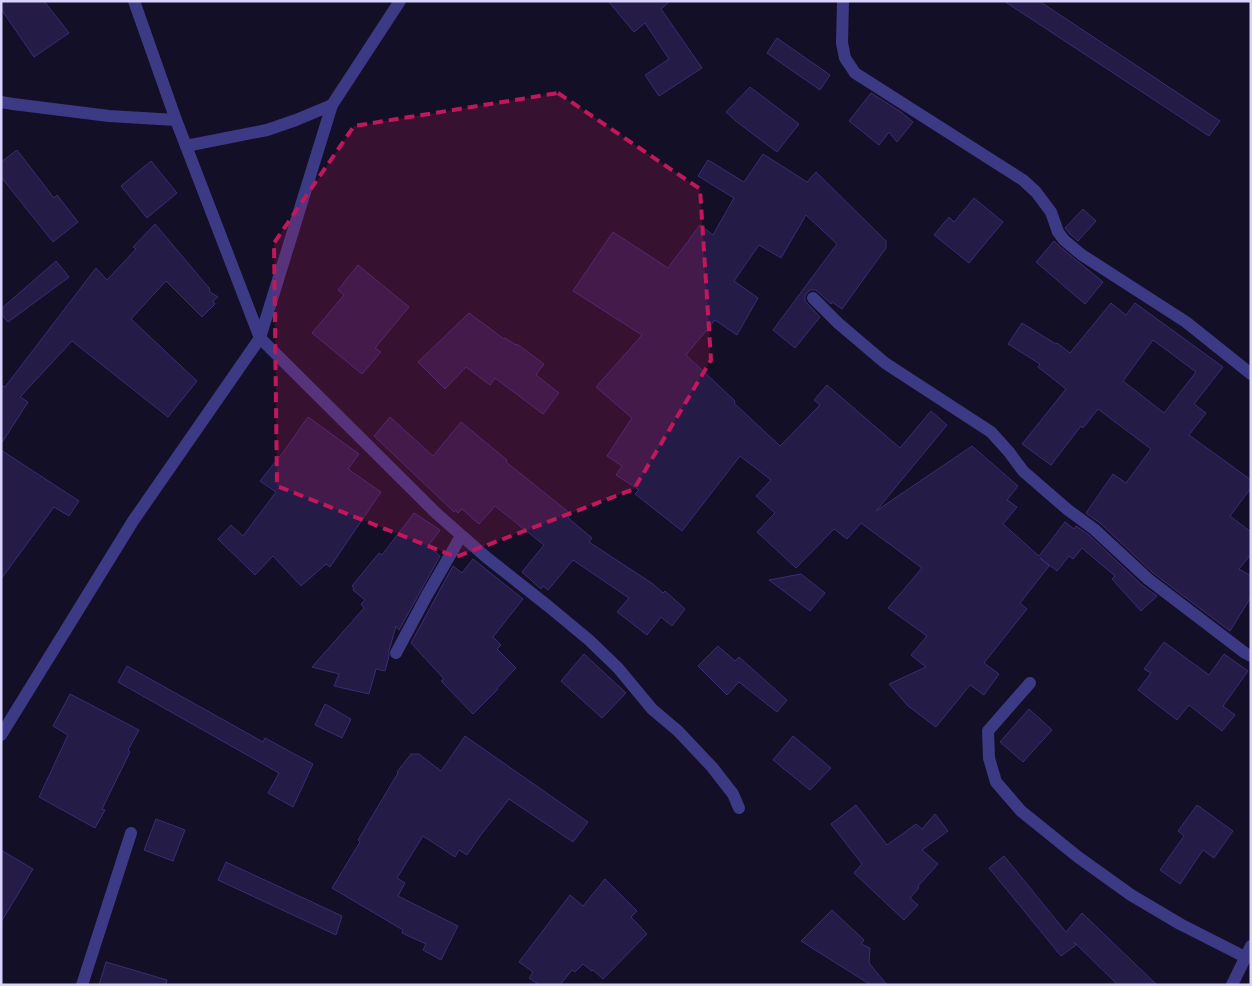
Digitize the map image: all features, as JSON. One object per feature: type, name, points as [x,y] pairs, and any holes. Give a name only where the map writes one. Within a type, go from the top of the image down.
[{"type":"street","points":[[134,1],[176,120],[260,338],[436,513],[486,558],[575,629],[618,668],[652,709],[678,731],[712,767],[733,794],[739,808]]},
{"type":"street","points":[[1,735],[133,520],[260,338],[332,105],[400,1]]},
{"type":"street","points":[[842,1],[842,43],[845,58],[855,73],[1023,180],[1036,192],[1051,212],[1058,232],[1064,240],[1082,255],[1186,322],[1251,374]]},
{"type":"street","points":[[1,102],[109,116],[176,120]]},
{"type":"street","points":[[186,146],[267,130],[332,105]]},
{"type":"street","points":[[813,298],[885,363],[991,432],[1023,471],[1068,510],[1094,529],[1148,579],[1244,653],[1251,656]]},
{"type":"street","points":[[396,653],[461,536]]},
{"type":"street","points":[[1030,683],[988,731],[989,758],[996,782],[1021,811],[1078,857],[1131,895],[1180,924],[1248,952],[1232,985]]},
{"type":"street","points":[[82,985],[131,833]]},
{"type":"highlighted area","points":[[558,93],[700,189],[711,360],[634,489],[456,557],[277,486],[274,243],[354,126]]},
{"type":"building","points":[[1,1],[44,1],[69,33],[34,57],[1,9]]},
{"type":"building","points":[[608,1],[670,1],[661,9],[702,68],[659,96],[645,75],[669,59],[645,23],[634,32]]},
{"type":"building","points":[[1004,1],[1039,1],[1220,121],[1209,136]]},
{"type":"building","points":[[777,38],[830,75],[820,90],[767,53]]},
{"type":"building","points":[[750,87],[799,124],[777,152],[726,112]]},
{"type":"building","points":[[871,93],[913,122],[897,142],[889,132],[879,145],[849,121]]},
{"type":"building","points":[[17,150],[54,198],[57,195],[78,222],[53,242],[1,177],[1,162]]},
{"type":"building","points":[[763,154],[807,182],[816,172],[886,241],[886,248],[842,309],[832,302],[831,304],[816,290],[810,290],[807,293],[805,301],[820,317],[795,348],[773,330],[837,244],[806,215],[781,258],[759,245],[734,281],[758,298],[737,335],[715,320],[686,355],[780,446],[820,405],[814,400],[827,385],[900,448],[931,411],[947,425],[876,511],[972,446],[1018,486],[1007,500],[1017,507],[1003,524],[1039,556],[1065,522],[1074,529],[1076,526],[1089,535],[1142,585],[1157,596],[1141,611],[1112,579],[1115,576],[1082,548],[1073,559],[1069,556],[1057,571],[1040,558],[1049,566],[1020,603],[1027,609],[984,663],[999,674],[984,695],[970,685],[936,727],[908,706],[889,684],[926,667],[911,655],[927,636],[888,608],[922,568],[861,523],[847,539],[834,529],[796,568],[757,532],[775,513],[756,496],[771,480],[740,456],[682,531],[635,494],[639,490],[616,475],[622,466],[607,456],[632,418],[596,387],[642,335],[573,291],[613,232],[668,268],[700,225],[713,235],[734,198],[698,176],[708,160],[744,182]]},
{"type":"building","points":[[151,161],[177,193],[147,218],[121,186]]},
{"type":"building","points":[[974,198],[1003,222],[969,263],[934,235],[949,217],[954,222]]},
{"type":"building","points":[[1083,209],[1096,221],[1078,241],[1065,228]]},
{"type":"building","points":[[155,224],[209,288],[210,292],[218,297],[213,301],[215,304],[202,317],[166,281],[131,319],[197,381],[168,417],[72,341],[20,397],[28,402],[1,444],[1,385],[5,387],[96,268],[107,280],[136,249],[133,247]]},
{"type":"building","points":[[1054,241],[1103,282],[1085,304],[1036,262]]},
{"type":"building","points":[[56,261],[69,277],[8,322],[1,314],[1,309]]},
{"type":"building","points":[[358,265],[409,307],[375,348],[381,352],[362,374],[312,333],[344,295],[338,290]]},
{"type":"building","points":[[1111,303],[1126,315],[1135,303],[1223,367],[1194,404],[1206,413],[1189,435],[1251,480],[1251,488],[1230,516],[1251,532],[1251,554],[1239,569],[1251,576],[1251,597],[1230,631],[1153,573],[1100,523],[1086,513],[1113,474],[1126,483],[1151,449],[1098,409],[1083,428],[1081,426],[1051,465],[1022,444],[1066,389],[1038,367],[1040,364],[1008,344],[1022,323],[1057,343],[1070,353]],"holes":[[[1153,340],[1196,372],[1164,413],[1123,381]]]},
{"type":"building","points":[[469,313],[504,339],[517,344],[544,364],[536,375],[559,393],[543,414],[495,378],[490,385],[466,367],[445,389],[418,362]]},
{"type":"building","points":[[308,417],[359,454],[348,469],[381,492],[330,567],[326,564],[301,586],[273,556],[255,575],[218,539],[231,525],[243,536],[276,492],[260,481]]},
{"type":"building","points":[[390,417],[433,456],[461,422],[507,460],[506,462],[571,514],[568,518],[592,538],[589,542],[653,584],[663,593],[665,591],[685,609],[672,626],[661,617],[647,635],[617,612],[629,598],[573,560],[548,590],[543,586],[541,589],[522,572],[544,545],[495,506],[479,524],[462,509],[458,513],[456,510],[454,512],[374,436]]},
{"type":"building","points":[[1,450],[79,501],[69,516],[54,507],[1,579]]},
{"type":"building","points":[[414,513],[440,530],[428,546],[440,556],[399,630],[396,626],[385,671],[376,669],[369,694],[334,686],[339,674],[312,667],[364,608],[361,604],[365,600],[353,590],[352,586],[379,553],[382,555]]},
{"type":"building","points":[[473,559],[523,599],[493,637],[501,645],[497,649],[516,668],[473,714],[441,681],[444,679],[411,643],[453,566],[462,573]]},
{"type":"building","points":[[801,574],[825,593],[810,611],[769,580]]},
{"type":"building","points":[[1164,642],[1209,675],[1224,654],[1248,671],[1223,706],[1235,715],[1222,731],[1189,705],[1177,720],[1138,690],[1151,673],[1144,669]]},
{"type":"building","points":[[718,646],[735,661],[739,657],[787,700],[777,712],[739,682],[727,695],[698,666]]},
{"type":"building","points":[[584,654],[626,693],[602,718],[561,681]]},
{"type":"building","points":[[127,666],[263,742],[265,738],[313,764],[293,807],[268,793],[279,773],[118,682]]},
{"type":"building","points":[[70,694],[139,730],[128,750],[130,752],[102,809],[105,810],[95,828],[39,797],[68,735],[53,726]]},
{"type":"building","points":[[325,704],[351,719],[342,738],[315,725]]},
{"type":"building","points":[[1029,709],[1052,730],[1023,762],[1000,742]]},
{"type":"building","points":[[465,736],[588,822],[573,842],[509,799],[467,855],[459,850],[455,857],[423,836],[397,878],[405,883],[398,896],[458,926],[441,960],[423,950],[426,944],[402,933],[403,930],[332,888],[360,842],[358,840],[397,772],[411,754],[419,754],[441,771]]},
{"type":"building","points":[[793,736],[831,768],[810,790],[773,760]]},
{"type":"building","points":[[856,805],[887,845],[916,824],[922,829],[935,814],[948,831],[922,850],[938,864],[910,898],[918,905],[904,920],[854,873],[862,864],[831,824]]},
{"type":"building","points":[[1197,805],[1233,831],[1214,858],[1203,850],[1180,884],[1160,870],[1184,836],[1178,831]]},
{"type":"building","points":[[156,819],[185,830],[173,861],[144,850]]},
{"type":"building","points":[[1,850],[33,869],[1,922]]},
{"type":"building","points":[[1004,856],[1066,932],[1082,913],[1157,985],[1118,985],[1074,942],[1076,945],[1061,956],[989,868]]},
{"type":"building","points":[[226,862],[342,916],[336,935],[218,880]]},
{"type":"building","points":[[605,879],[637,911],[631,917],[647,934],[603,979],[583,964],[575,972],[572,970],[560,985],[539,985],[529,978],[533,972],[519,962],[570,895],[583,906]]},
{"type":"building","points":[[832,910],[864,940],[861,944],[870,948],[869,963],[887,985],[871,985],[801,941]]},
{"type":"building","points":[[106,962],[167,980],[166,985],[99,985]]}]
